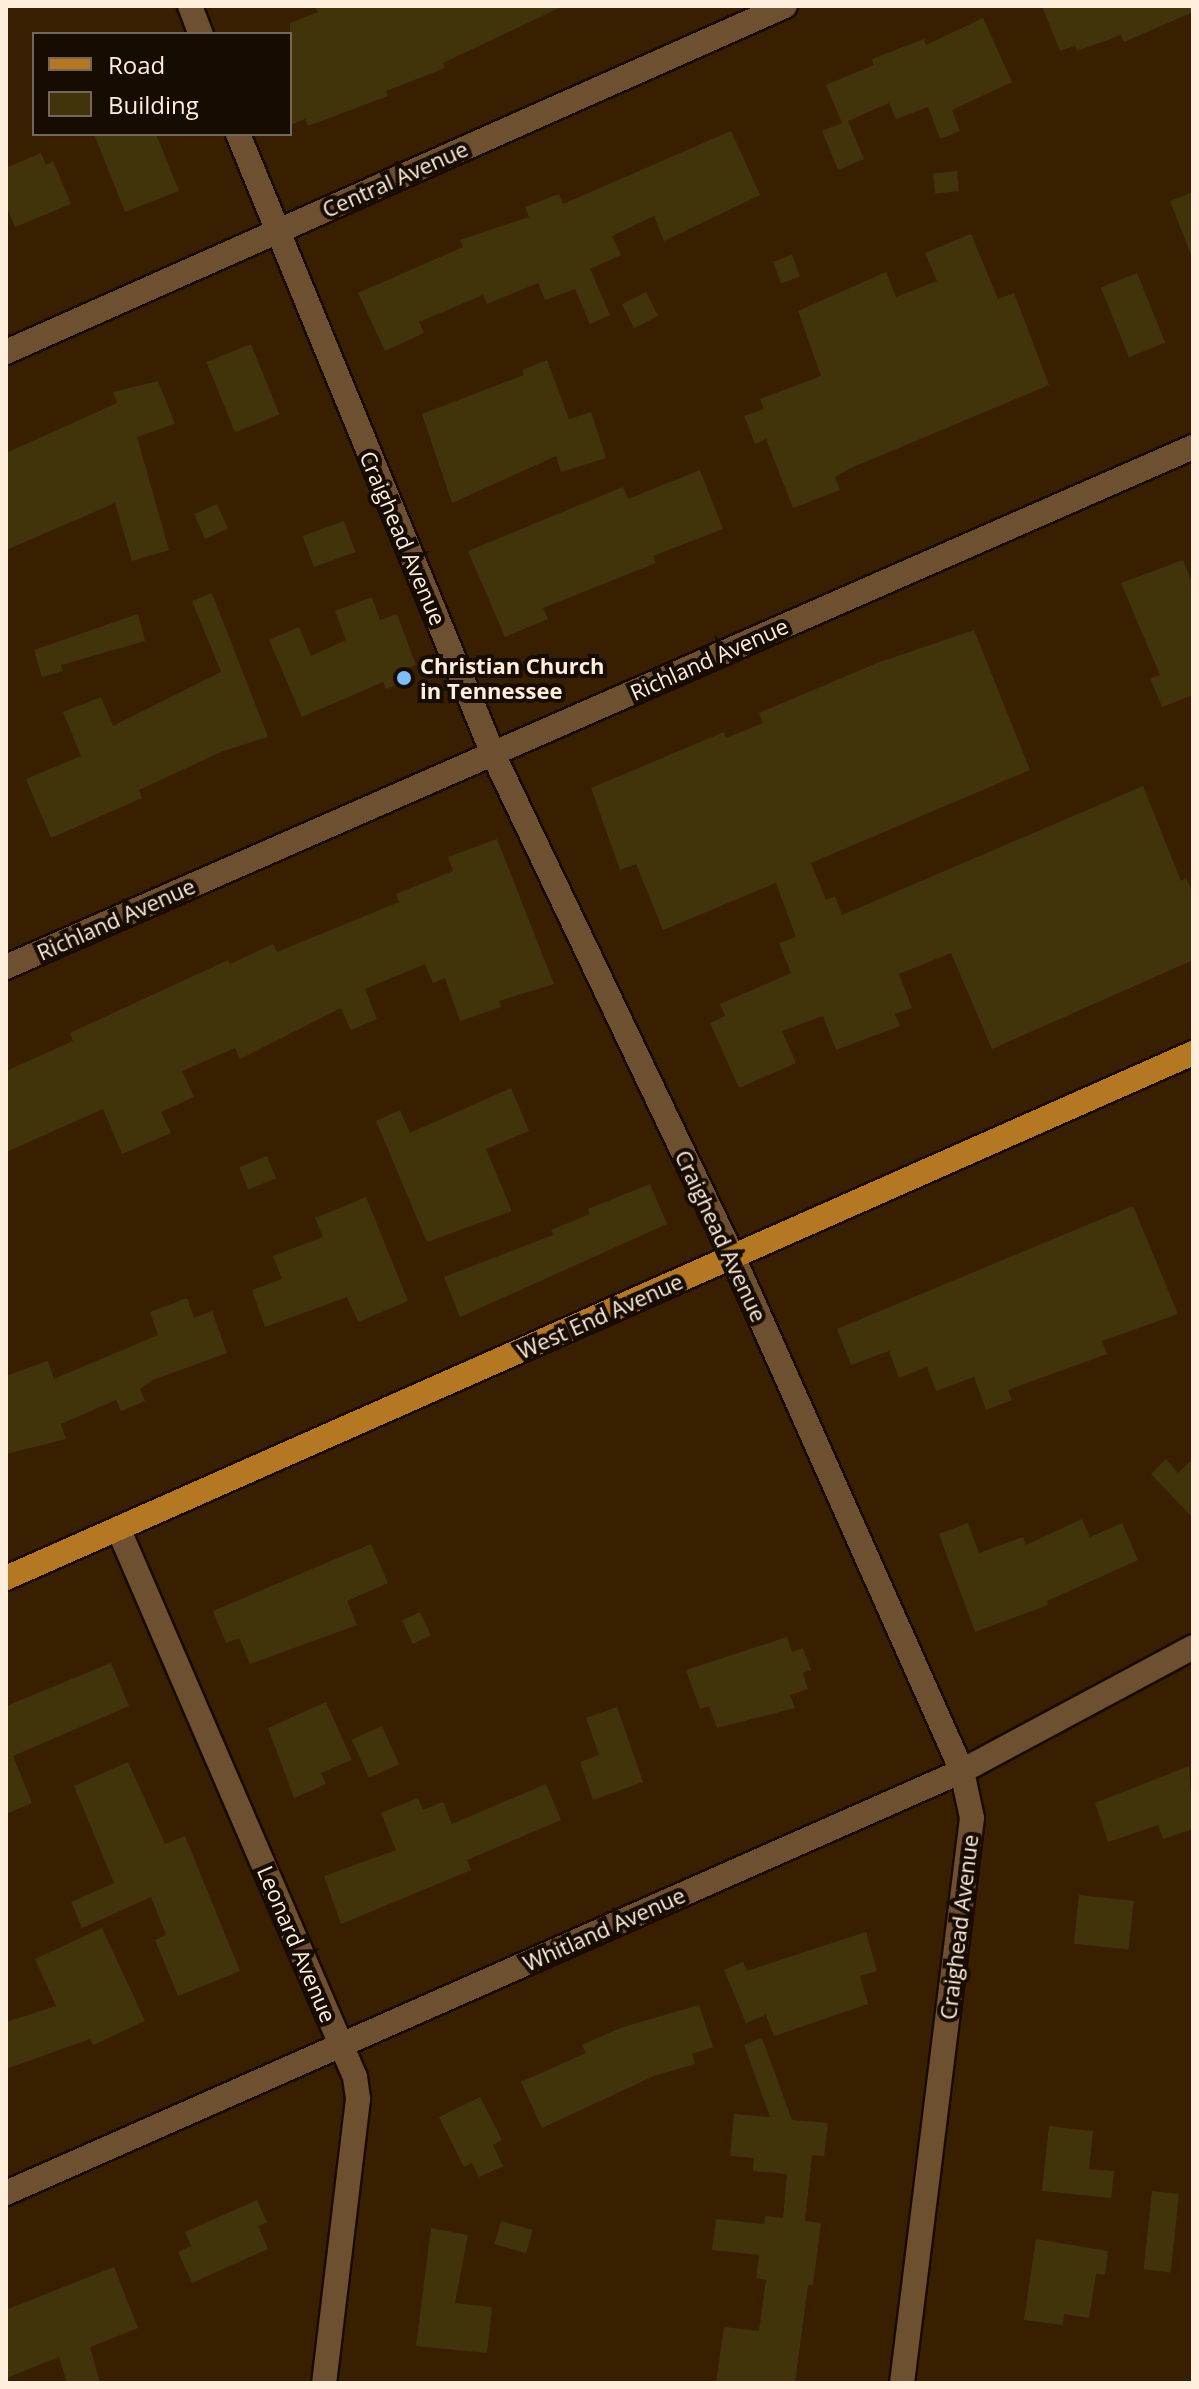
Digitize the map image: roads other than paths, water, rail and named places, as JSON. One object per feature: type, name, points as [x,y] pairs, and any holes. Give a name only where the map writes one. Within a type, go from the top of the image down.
[{"type":"main road","name":"West End Avenue","points":[[6,1578],[1193,1053]]},
{"type":"street","points":[[190,6],[200,32]]},
{"type":"street","name":"Central Avenue","points":[[6,352],[785,6]]},
{"type":"street","name":"Craighead Avenue","points":[[239,136],[275,232],[493,754],[733,1257],[962,1771],[972,1818],[902,2383]]},
{"type":"street","name":"Richland Avenue","points":[[6,967],[1193,447]]},
{"type":"street","name":"Leonard Avenue","points":[[118,1528],[341,2043],[358,2099],[324,2383]]},
{"type":"street","name":"Whitland Avenue","points":[[6,2193],[962,1771],[1193,1647]]},
{"type":"place","name":"Christian Church in Tennessee","points":[[404,678]]}]
